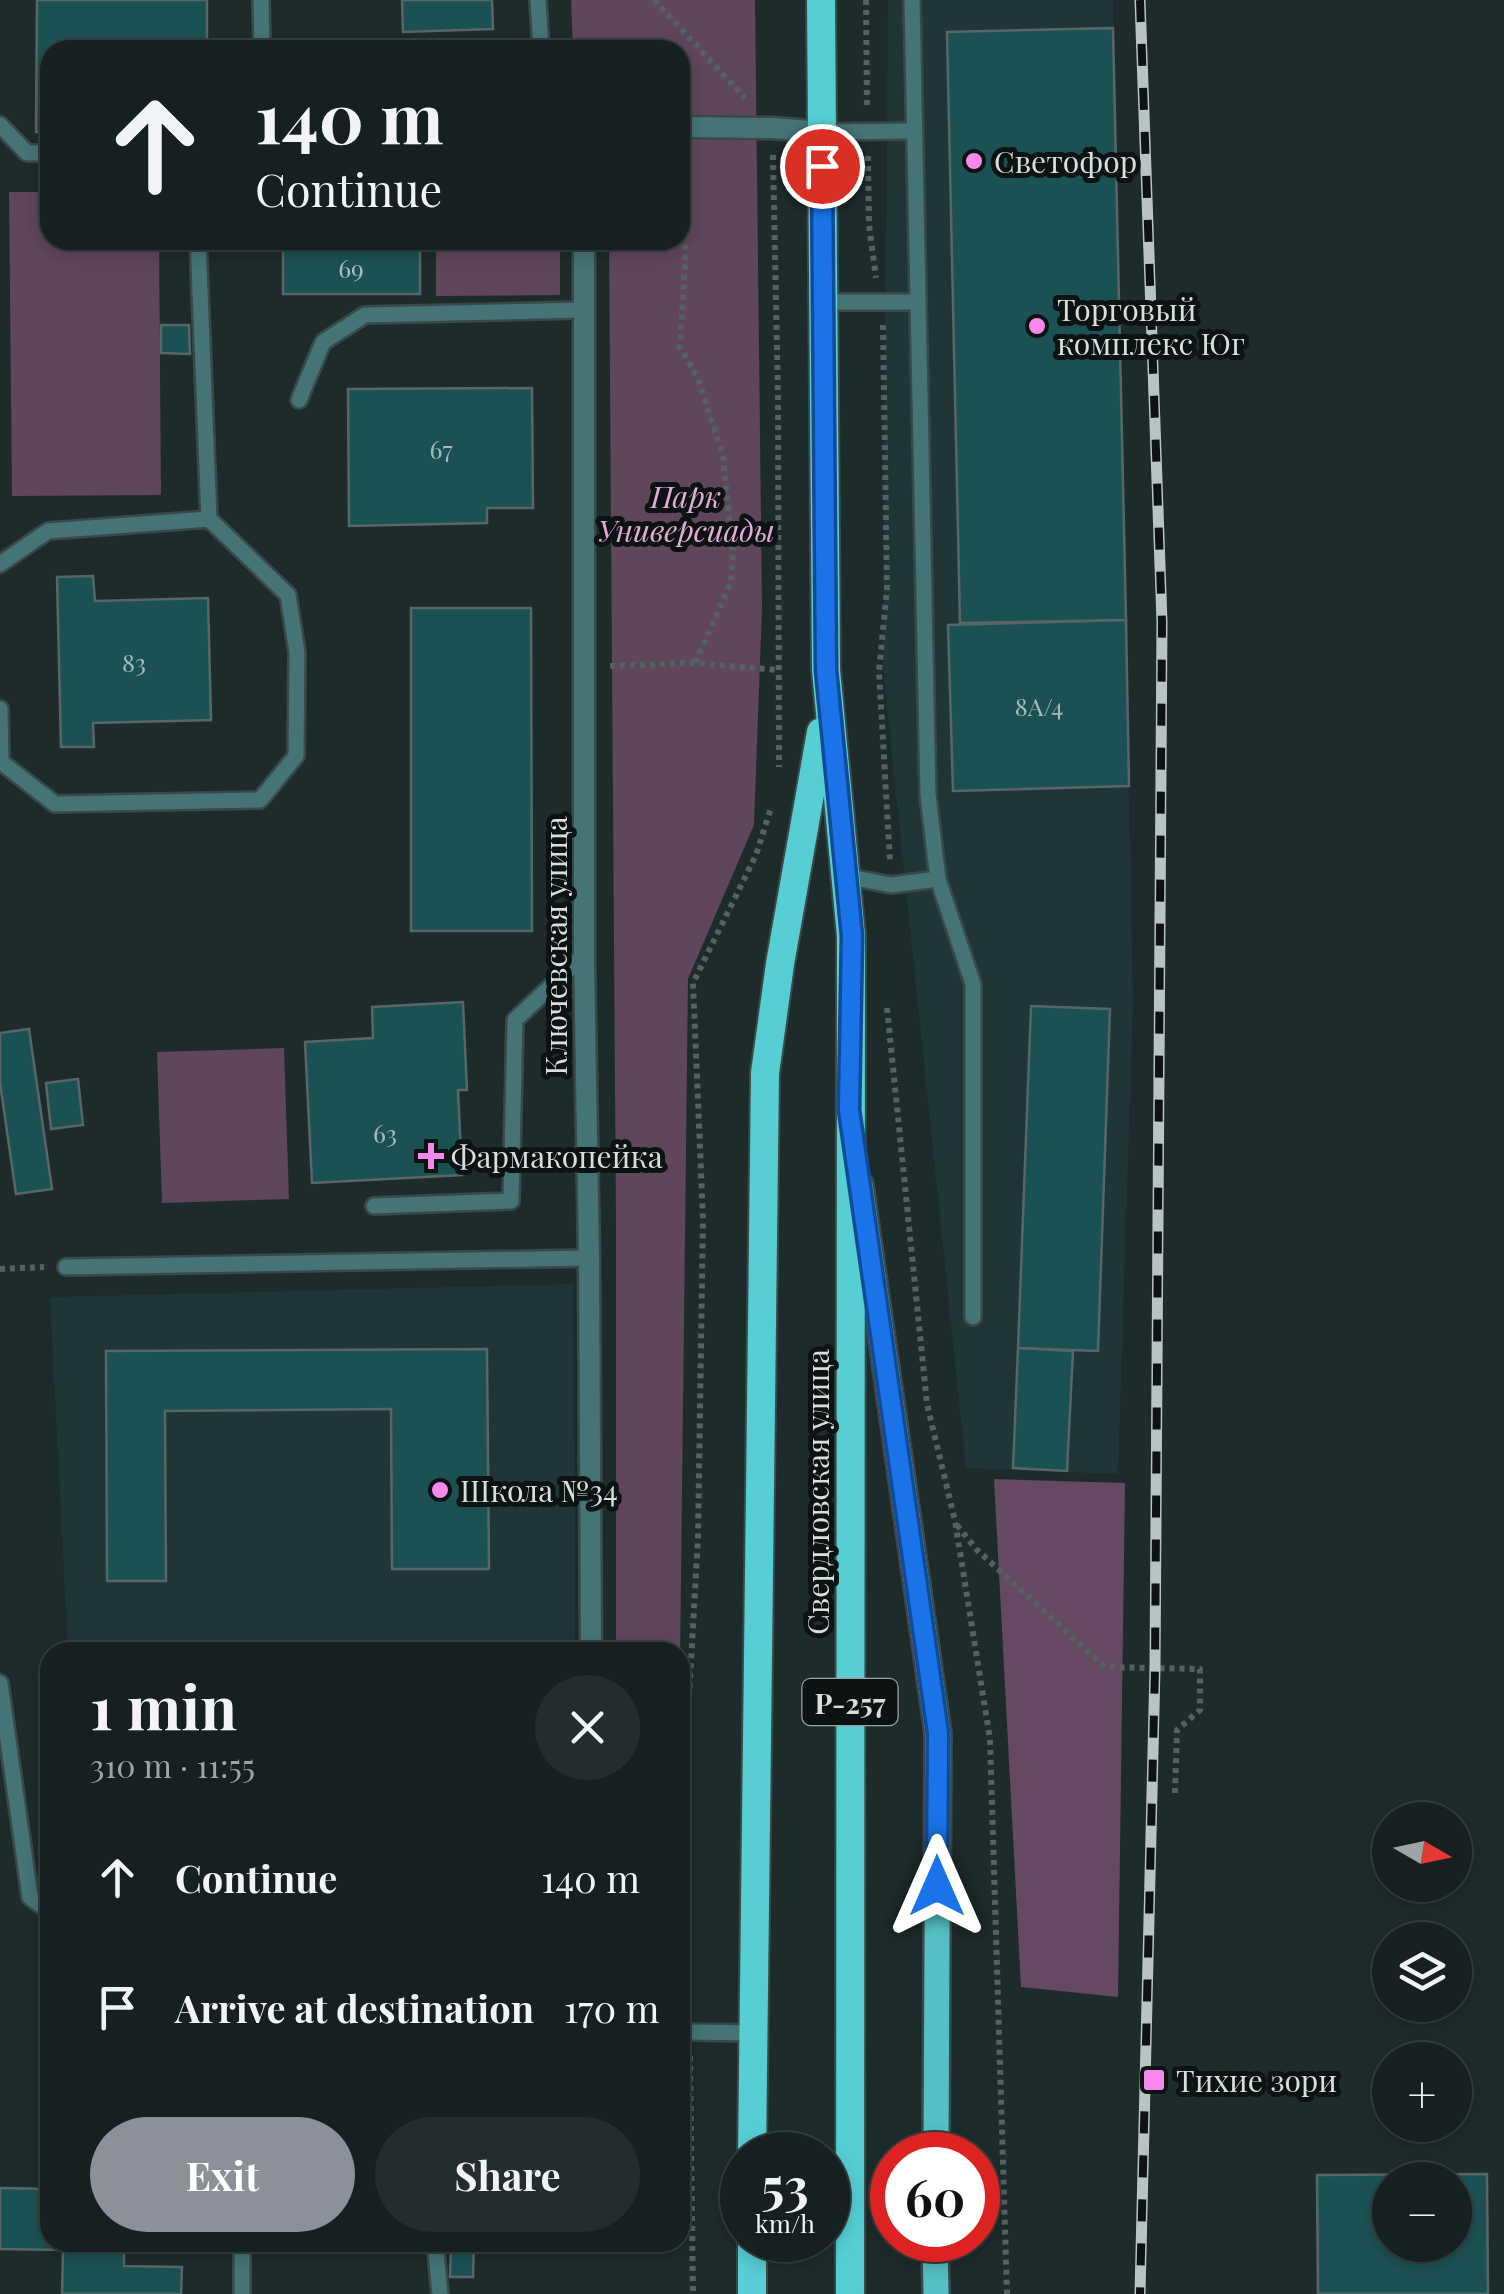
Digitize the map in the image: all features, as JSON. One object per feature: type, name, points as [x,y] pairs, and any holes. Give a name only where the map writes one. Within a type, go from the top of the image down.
[{"type":"highway","name":"Свердловская улица","points":[[821,0],[828,692],[852,936],[850,2294]]},
{"type":"highway","name":"Свердловская улица","points":[[752,2132],[765,1072],[828,692]]},
{"type":"highway","points":[[752,2262],[752,2294]]},
{"type":"main road","points":[[849,1110],[938,1733],[936,2132]]},
{"type":"main road","points":[[935,2262],[936,2294]]},
{"type":"street","points":[[690,128],[822,132]]},
{"type":"street","name":"Ключевская улица","points":[[584,250],[584,955],[591,1642]]},
{"type":"lane","points":[[261,0],[262,40]]},
{"type":"lane","points":[[538,0],[540,40]]},
{"type":"lane","points":[[912,0],[928,795],[938,879],[973,984],[973,1317]]},
{"type":"lane","points":[[0,126],[26,153],[40,153]]},
{"type":"lane","points":[[822,132],[913,131]]},
{"type":"lane","points":[[0,709],[2,762],[55,804],[260,800],[296,756],[296,652],[288,595],[209,519],[198,250]]},
{"type":"lane","points":[[824,302],[917,302]]},
{"type":"lane","points":[[299,400],[323,342],[365,315],[584,310]]},
{"type":"lane","points":[[0,564],[48,531],[209,519]]},
{"type":"lane","points":[[845,876],[892,885],[938,879]]},
{"type":"lane","points":[[374,1206],[512,1200],[514,1020],[584,955]]},
{"type":"lane","points":[[66,1267],[589,1258]]},
{"type":"lane","points":[[0,1683],[30,1897],[40,1904]]},
{"type":"lane","points":[[690,2030],[752,2032]]},
{"type":"lane","points":[[242,2252],[242,2294]]},
{"type":"lane","points":[[436,2252],[440,2294]]},
{"type":"path","points":[[654,0],[773,128],[779,785]]},
{"type":"path","points":[[866,0],[869,225],[884,334],[887,589],[879,671],[892,885]]},
{"type":"path","points":[[686,250],[680,347],[698,379],[723,456],[732,554],[732,582],[695,663]]},
{"type":"path","points":[[584,666],[695,663],[778,670]]},
{"type":"path","points":[[690,1680],[698,1537],[702,1219],[693,983],[756,855],[773,803]]},
{"type":"path","points":[[886,997],[926,1404],[954,1521],[990,1739],[1007,2294]]},
{"type":"path","points":[[0,1269],[66,1267]]},
{"type":"path","points":[[954,1521],[976,1549],[1105,1667],[1200,1669],[1200,1710],[1178,1730],[1174,1792]]},
{"type":"path","points":[[690,2177],[694,2294]]},
{"type":"shaded area","points":[[888,0],[1113,0],[1133,1002],[1118,1474],[966,1468],[883,667]]},
{"type":"shaded area","points":[[574,1284],[575,1642],[67,1642],[50,1297]]},
{"type":"shaded area","points":[[994,1479],[1125,1483],[1118,1997],[1021,1987]]},
{"type":"green space","name":"Парк Универсиады","points":[[571,0],[755,0],[762,608],[754,825],[688,979],[680,1642],[616,1642],[609,250],[690,250],[690,40],[573,40]]},
{"type":"green space","points":[[9,192],[40,192],[40,250],[159,250],[161,495],[12,496]]},
{"type":"green space","points":[[436,250],[560,250],[560,295],[436,296]]},
{"type":"green space","points":[[284,1048],[289,1199],[162,1203],[157,1052]]},
{"type":"building","points":[[37,0],[207,0],[207,40],[40,40],[40,132],[36,132]]},
{"type":"building","points":[[402,0],[492,0],[493,29],[403,32]]},
{"type":"building","name":"Торговый комплекс Юг","points":[[1113,28],[1126,620],[960,623],[947,32]]},
{"type":"building","points":[[283,250],[420,250],[420,294],[283,294]]},
{"type":"building","points":[[161,325],[189,325],[190,354],[161,353]]},
{"type":"building","points":[[532,388],[533,508],[487,508],[487,523],[349,526],[348,389]]},
{"type":"building","points":[[93,576],[95,601],[208,598],[211,720],[93,723],[94,747],[61,747],[57,577]]},
{"type":"building","points":[[411,608],[531,608],[532,931],[411,931]]},
{"type":"building","points":[[1126,620],[1129,786],[953,791],[948,625]]},
{"type":"building","points":[[463,1002],[467,1090],[458,1090],[462,1175],[312,1183],[305,1042],[373,1038],[372,1007]]},
{"type":"building","points":[[1031,1006],[1110,1009],[1098,1351],[1018,1348]]},
{"type":"building","points":[[29,1029],[52,1189],[16,1194],[0,1083],[0,1033]]},
{"type":"building","points":[[78,1079],[83,1125],[51,1129],[46,1083]]},
{"type":"building","points":[[1018,1348],[1073,1351],[1067,1471],[1013,1468]]},
{"type":"building","name":"Школа №34","points":[[487,1349],[489,1569],[392,1569],[391,1409],[165,1411],[166,1581],[107,1581],[106,1351]]},
{"type":"building","points":[[1472,2174],[1487,2174],[1488,2294],[1318,2294],[1317,2175],[1372,2175],[1372,2262],[1472,2262]]},
{"type":"building","points":[[0,2188],[40,2189],[40,2250],[0,2249]]},
{"type":"building","points":[[63,2252],[124,2252],[124,2266],[182,2267],[181,2294],[62,2294]]},
{"type":"building","points":[[451,2252],[474,2252],[473,2277],[450,2277]]},
{"type":"railway","points":[[1140,0],[1162,622],[1155,1668],[1140,2294]]},
{"type":"place","name":"Светофор","points":[[974,161]]},
{"type":"place","name":"Торговый комплекс Юг","points":[[1037,326]]},
{"type":"place","name":"Фармакопейка","points":[[431,1156]]},
{"type":"place","name":"Школа №34","points":[[440,1490]]},
{"type":"place","name":"Тихие зори","points":[[1154,2080]]},
{"type":"route","points":[[822,166],[826,670],[852,936],[849,1110],[938,1733],[937,1886]]}]
